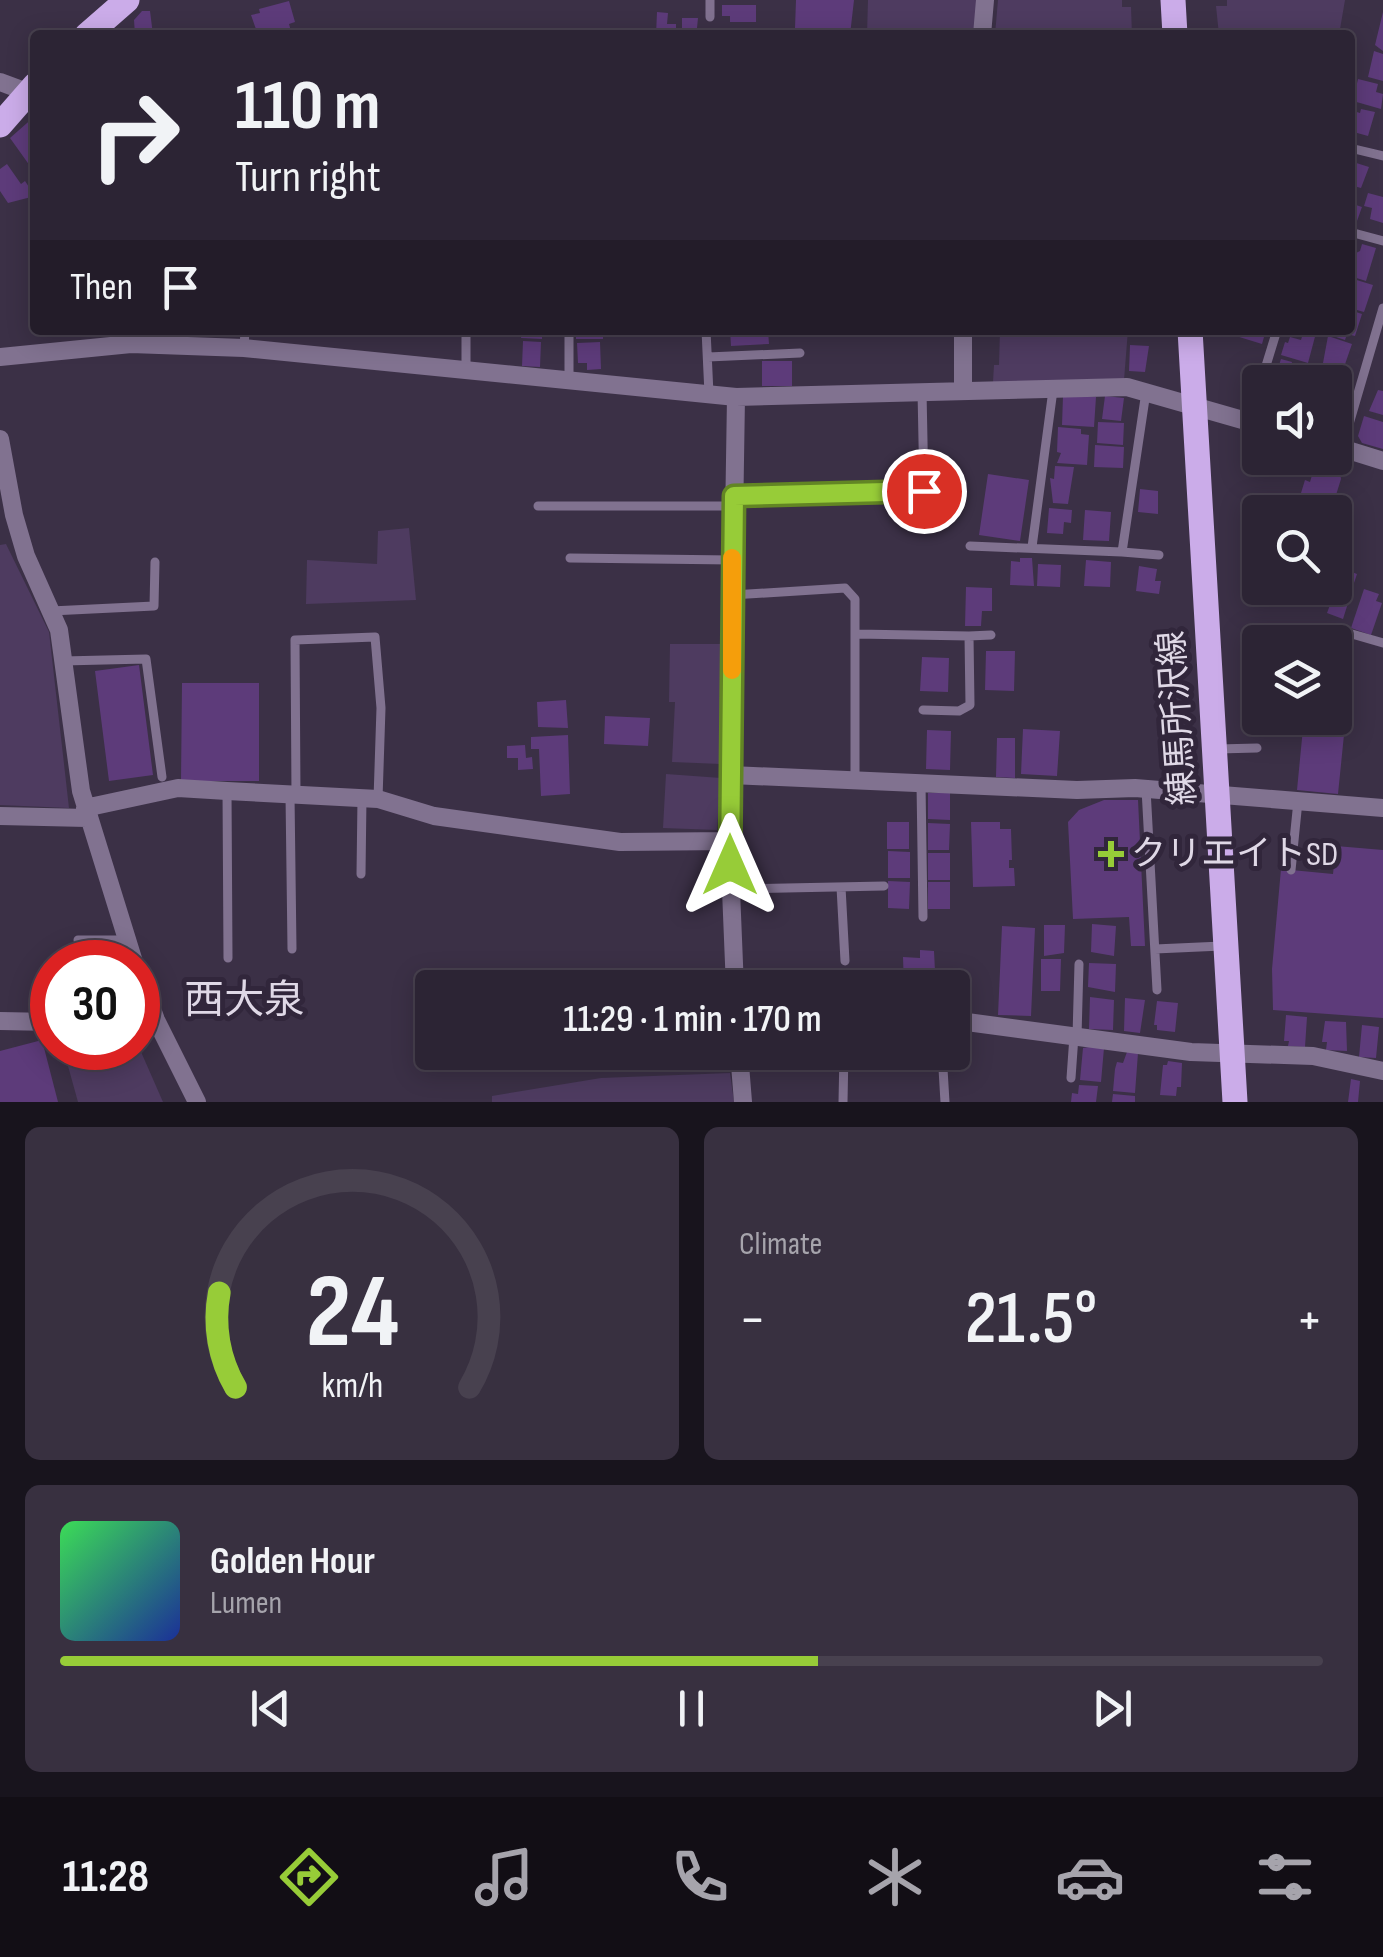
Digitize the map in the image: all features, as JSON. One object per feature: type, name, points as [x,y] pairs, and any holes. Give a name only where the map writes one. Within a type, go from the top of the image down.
[{"type":"main road","points":[[93,30],[127,0]]},
{"type":"main road","points":[[1173,0],[1175,30]]},
{"type":"main road","points":[[0,126],[30,90]]},
{"type":"main road","name":"練馬所沢線","points":[[1190,335],[1235,1102]]},
{"type":"street","points":[[983,30],[986,0]]},
{"type":"street","points":[[0,82],[30,89]]},
{"type":"street","points":[[963,389],[964,335]]},
{"type":"street","points":[[0,357],[132,344],[244,339],[466,371],[736,397],[1127,386],[1242,419]]},
{"type":"street","points":[[734,970],[729,840],[736,397]]},
{"type":"street","points":[[0,439],[26,556],[59,630],[86,813],[126,940]]},
{"type":"street","points":[[1352,451],[1383,460]]},
{"type":"street","points":[[732,775],[1077,790],[1146,789],[1383,808]]},
{"type":"street","points":[[0,816],[86,813],[178,788],[370,799],[434,816],[620,842],[729,840]]},
{"type":"street","points":[[1,1022],[30,1022]]},
{"type":"street","points":[[970,1022],[1190,1052],[1313,1056],[1383,1070]]},
{"type":"street","points":[[160,1042],[197,1102]]},
{"type":"street","points":[[740,1070],[743,1102]]},
{"type":"lane","points":[[710,0],[710,17]]},
{"type":"lane","points":[[1355,149],[1383,156]]},
{"type":"lane","points":[[1355,233],[1383,241]]},
{"type":"lane","points":[[1352,404],[1383,308]]},
{"type":"lane","points":[[466,335],[466,371]]},
{"type":"lane","points":[[569,335],[570,381]]},
{"type":"lane","points":[[706,335],[709,394]]},
{"type":"lane","points":[[1266,365],[1275,335]]},
{"type":"lane","points":[[708,357],[800,353]]},
{"type":"lane","points":[[1032,548],[1054,387]]},
{"type":"lane","points":[[538,506],[924,491],[922,391]]},
{"type":"lane","points":[[1122,552],[1146,392]]},
{"type":"lane","points":[[970,546],[1159,555]]},
{"type":"lane","points":[[570,558],[732,560]]},
{"type":"lane","points":[[50,611],[154,606],[155,562]]},
{"type":"lane","points":[[732,595],[844,588],[855,600],[855,782]]},
{"type":"lane","points":[[857,634],[991,634]]},
{"type":"lane","points":[[1352,634],[1383,643]]},
{"type":"lane","points":[[923,710],[959,711],[970,704],[969,636]]},
{"type":"lane","points":[[292,949],[296,640],[375,637],[381,708],[361,874]]},
{"type":"lane","points":[[63,661],[146,659],[162,777]]},
{"type":"lane","points":[[1216,749],[1256,748]]},
{"type":"lane","points":[[921,784],[923,917]]},
{"type":"lane","points":[[1146,789],[1157,990]]},
{"type":"lane","points":[[227,791],[228,958]]},
{"type":"lane","points":[[1291,870],[1298,800]]},
{"type":"lane","points":[[731,889],[884,886]]},
{"type":"lane","points":[[841,887],[845,961]]},
{"type":"lane","points":[[1154,949],[1226,946]]},
{"type":"lane","points":[[1071,1078],[1079,964]]},
{"type":"lane","points":[[844,1070],[844,1102]]},
{"type":"lane","points":[[943,1070],[945,1102]]},
{"type":"shaded area","points":[[868,0],[977,0],[974,30],[867,30]]},
{"type":"shaded area","points":[[998,0],[1122,0],[1122,7],[1131,7],[1132,30],[995,30]]},
{"type":"shaded area","points":[[1227,0],[1345,0],[1340,30],[1218,30],[1216,6],[1227,6]]},
{"type":"shaded area","points":[[1000,335],[1128,335],[1124,380],[993,382],[994,365],[999,365]]},
{"type":"shaded area","points":[[409,528],[416,600],[306,604],[307,560],[377,564],[378,531]]},
{"type":"shaded area","points":[[6,544],[49,632],[69,808],[0,805],[0,545]]},
{"type":"shaded area","points":[[670,644],[722,644],[721,764],[672,762],[675,702],[669,702]]},
{"type":"shaded area","points":[[666,774],[721,778],[717,830],[663,828]]},
{"type":"shaded area","points":[[69,1070],[149,1070],[163,1102],[78,1102]]},
{"type":"shaded area","points":[[730,1073],[734,1102],[492,1102],[492,1096],[601,1078]]},
{"type":"building","points":[[796,0],[854,0],[851,30],[795,28]]},
{"type":"building","points":[[289,1],[295,22],[289,24],[291,30],[256,30],[251,15],[260,13],[259,9]]},
{"type":"building","points":[[722,5],[756,5],[756,22],[730,22],[730,16],[722,16]]},
{"type":"building","points":[[142,11],[150,11],[152,30],[135,30],[134,20]]},
{"type":"building","points":[[657,12],[668,13],[667,24],[676,24],[676,30],[656,30]]},
{"type":"building","points":[[1383,12],[1383,51],[1375,45]]},
{"type":"building","points":[[682,18],[698,18],[697,28],[705,29],[705,30],[682,30]]},
{"type":"building","points":[[1374,51],[1383,54],[1383,81],[1368,77]]},
{"type":"building","points":[[1358,79],[1378,84],[1376,92],[1383,94],[1381,109],[1355,102]]},
{"type":"building","points":[[1361,109],[1375,112],[1368,136],[1355,132],[1355,112],[1360,113]]},
{"type":"building","points":[[30,120],[30,166],[10,138]]},
{"type":"building","points":[[1355,163],[1369,167],[1361,188],[1355,186]]},
{"type":"building","points":[[7,164],[21,184],[25,181],[30,197],[8,203],[0,191],[0,169]]},
{"type":"building","points":[[1368,193],[1383,197],[1383,223],[1370,219],[1372,208],[1364,206]]},
{"type":"building","points":[[1355,205],[1362,207],[1355,220]]},
{"type":"building","points":[[1362,244],[1376,248],[1366,281],[1355,278],[1355,254]]},
{"type":"building","points":[[1355,280],[1373,285],[1364,312],[1355,309]]},
{"type":"building","points":[[1355,312],[1362,314],[1355,336],[1351,335],[1355,335]]},
{"type":"building","points":[[521,335],[542,335],[542,339],[521,338]]},
{"type":"building","points":[[576,335],[603,335],[603,339],[576,339]]},
{"type":"building","points":[[730,335],[768,335],[769,344],[731,346]]},
{"type":"building","points":[[1236,335],[1265,335],[1262,344]]},
{"type":"building","points":[[1302,335],[1315,335],[1308,363],[1281,355],[1290,337],[1301,340]]},
{"type":"building","points":[[1328,336],[1352,344],[1345,365],[1323,363]]},
{"type":"building","points":[[523,341],[541,342],[540,367],[522,366]]},
{"type":"building","points":[[600,342],[601,369],[587,370],[587,363],[578,363],[577,343]]},
{"type":"building","points":[[1130,345],[1149,346],[1145,372],[1129,371]]},
{"type":"building","points":[[762,361],[792,361],[792,386],[762,386]]},
{"type":"building","points":[[1378,390],[1383,391],[1383,415],[1369,411]]},
{"type":"building","points":[[1066,394],[1096,397],[1094,427],[1062,425]]},
{"type":"building","points":[[1105,396],[1124,398],[1121,421],[1102,419]]},
{"type":"building","points":[[1364,416],[1383,422],[1383,449],[1362,443],[1358,436]]},
{"type":"building","points":[[1098,422],[1124,423],[1123,445],[1097,443]]},
{"type":"building","points":[[1058,427],[1081,429],[1081,434],[1089,435],[1087,465],[1057,463],[1061,453],[1057,452]]},
{"type":"building","points":[[1095,445],[1124,447],[1123,468],[1094,467]]},
{"type":"building","points":[[1055,466],[1074,467],[1068,504],[1053,503],[1050,478],[1054,479]]},
{"type":"building","points":[[988,474],[1029,480],[1020,541],[979,535]]},
{"type":"building","points":[[1312,475],[1340,475],[1341,479],[1336,495],[1301,493],[1305,480],[1310,482]]},
{"type":"building","points":[[1140,489],[1158,491],[1158,514],[1138,512]]},
{"type":"building","points":[[1049,508],[1072,510],[1071,523],[1064,522],[1063,534],[1047,533]]},
{"type":"building","points":[[1085,510],[1111,512],[1109,541],[1083,540]]},
{"type":"building","points":[[1020,558],[1032,558],[1034,586],[1010,585],[1011,561],[1020,562]]},
{"type":"building","points":[[1086,560],[1111,562],[1110,587],[1084,586]]},
{"type":"building","points":[[1038,564],[1061,565],[1060,587],[1037,586]]},
{"type":"building","points":[[1139,566],[1157,569],[1155,581],[1161,581],[1159,594],[1136,591]]},
{"type":"building","points":[[966,587],[992,588],[992,611],[982,611],[981,626],[965,626]]},
{"type":"building","points":[[1364,589],[1379,594],[1376,601],[1382,603],[1371,635],[1352,625]]},
{"type":"building","points":[[1330,605],[1347,605],[1343,619],[1327,613]]},
{"type":"building","points":[[986,651],[1015,651],[1014,691],[985,690]]},
{"type":"building","points":[[922,657],[949,658],[948,692],[920,691]]},
{"type":"building","points":[[139,665],[153,775],[109,781],[95,671]]},
{"type":"building","points":[[182,683],[259,683],[259,781],[181,781]]},
{"type":"building","points":[[566,700],[568,728],[538,727],[537,702]]},
{"type":"building","points":[[605,716],[650,718],[648,746],[604,744]]},
{"type":"building","points":[[1023,729],[1060,731],[1057,776],[1021,774]]},
{"type":"building","points":[[927,730],[951,731],[950,770],[926,769]]},
{"type":"building","points":[[568,735],[570,794],[541,796],[539,749],[531,749],[531,737]]},
{"type":"building","points":[[1302,735],[1344,735],[1338,794],[1297,790]]},
{"type":"building","points":[[997,738],[1015,738],[1015,778],[996,777]]},
{"type":"building","points":[[525,745],[526,758],[532,757],[533,769],[518,770],[518,758],[507,758],[507,746]]},
{"type":"building","points":[[928,793],[950,793],[950,820],[928,819]]},
{"type":"building","points":[[1104,800],[1138,800],[1145,946],[1131,946],[1129,917],[1073,919],[1068,822],[1079,810]]},
{"type":"building","points":[[887,822],[909,822],[909,849],[887,849]]},
{"type":"building","points":[[971,822],[1000,822],[1000,829],[1011,829],[1009,868],[1014,868],[1015,886],[973,887]]},
{"type":"building","points":[[928,823],[950,824],[949,850],[928,850]]},
{"type":"building","points":[[1336,846],[1383,850],[1383,1018],[1273,1010],[1272,969],[1281,869],[1333,874]]},
{"type":"building","points":[[888,851],[910,852],[910,878],[888,878]]},
{"type":"building","points":[[928,853],[950,853],[950,880],[928,880]]},
{"type":"building","points":[[888,881],[910,882],[909,909],[888,908]]},
{"type":"building","points":[[928,882],[950,882],[950,909],[928,909]]},
{"type":"building","points":[[1092,924],[1116,926],[1114,956],[1091,952]]},
{"type":"building","points":[[1044,925],[1065,925],[1064,953],[1044,956]]},
{"type":"building","points":[[1002,926],[1035,928],[1031,1016],[998,1015]]},
{"type":"building","points":[[920,950],[934,951],[935,970],[903,970],[903,957],[920,958]]},
{"type":"building","points":[[1041,959],[1061,959],[1060,991],[1041,991]]},
{"type":"building","points":[[1089,963],[1116,964],[1115,992],[1088,987]]},
{"type":"building","points":[[1090,997],[1114,1000],[1113,1030],[1089,1029]]},
{"type":"building","points":[[1125,998],[1145,1000],[1140,1033],[1124,1031]]},
{"type":"building","points":[[1157,1001],[1178,1003],[1175,1032],[1157,1030],[1154,1025]]},
{"type":"building","points":[[1286,1015],[1307,1017],[1305,1047],[1288,1046],[1289,1041],[1284,1041]]},
{"type":"building","points":[[1325,1021],[1346,1022],[1347,1051],[1326,1050],[1327,1042],[1322,1042]]},
{"type":"building","points":[[1362,1025],[1379,1027],[1376,1058],[1359,1057]]},
{"type":"building","points":[[30,1043],[30,1070],[50,1070],[58,1102],[0,1102],[0,1051]]},
{"type":"building","points":[[1083,1048],[1104,1048],[1101,1082],[1080,1080]]},
{"type":"building","points":[[1127,1052],[1138,1053],[1135,1093],[1113,1091],[1117,1062],[1123,1063]]},
{"type":"building","points":[[1168,1061],[1182,1063],[1181,1087],[1177,1087],[1176,1096],[1160,1095],[1163,1065]]},
{"type":"building","points":[[1351,1079],[1360,1081],[1358,1102],[1348,1102]]},
{"type":"building","points":[[1079,1085],[1098,1086],[1096,1102],[1071,1102]]},
{"type":"building","points":[[1113,1094],[1135,1096],[1135,1102],[1112,1102]]},
{"type":"slow traffic","points":[[732,558],[732,670]]},
{"type":"place","name":"クリエイトSD","points":[[1111,854]]},
{"type":"district","name":"西大泉","points":[[244,1001]]},
{"type":"route","points":[[730,865],[734,496],[924,491]]}]
